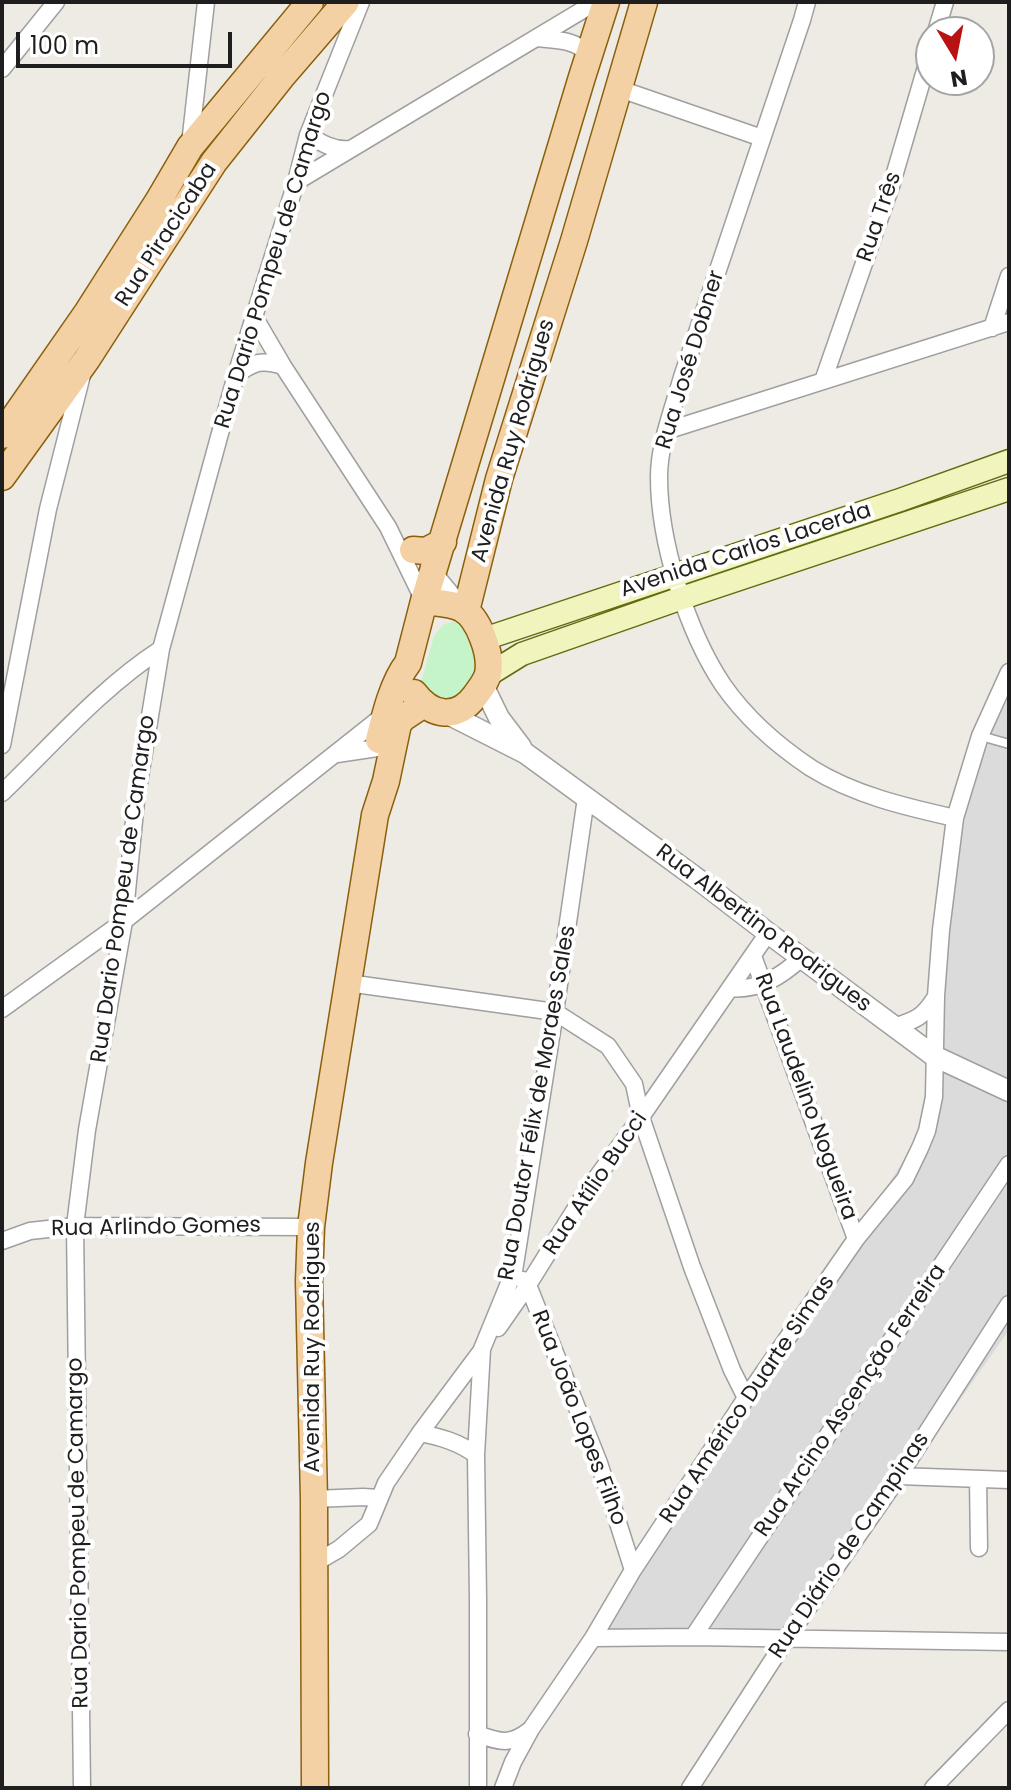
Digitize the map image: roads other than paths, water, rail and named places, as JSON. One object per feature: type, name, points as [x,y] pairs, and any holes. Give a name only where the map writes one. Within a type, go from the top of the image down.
[{"type":"main road","name":"Avenida Ruy Rodrigues","points":[[375,815],[373,781],[385,713],[408,663],[424,601],[606,2]]},
{"type":"main road","name":"Avenida Ruy Rodrigues","points":[[466,611],[499,479],[644,2]]},
{"type":"main road","name":"Rua Piracicaba","points":[[2,435],[87,313],[190,147],[337,7]]},
{"type":"main road","name":"Rua Piracicaba","points":[[2,477],[87,359],[214,162],[337,7]]},
{"type":"main road","points":[[586,66],[620,89]]},
{"type":"main road","name":"Avenida Carlos Lacerda","points":[[484,639],[1009,461]]},
{"type":"main road","name":"Avenida Carlos Lacerda","points":[[486,680],[522,654],[1009,489]]},
{"type":"main road","points":[[413,550],[426,551],[443,542]]},
{"type":"main road","points":[[424,601],[452,605],[466,611],[479,626],[488,665],[486,680]]},
{"type":"main road","points":[[408,663],[411,686],[416,696],[436,709]]},
{"type":"main road","name":"Avenida Ruy Rodrigues","points":[[315,1788],[315,1563],[309,1281],[311,1227],[319,1163],[375,815],[398,724],[403,718],[436,709],[464,707],[486,680]]},
{"type":"street","points":[[2,69],[56,2]]},
{"type":"street","points":[[190,147],[206,2]]},
{"type":"street","points":[[296,182],[596,2]]},
{"type":"street","name":"Rua José Dobner","points":[[807,2],[666,431],[659,475],[668,555],[702,646],[723,685],[750,717],[780,745],[814,769],[850,787],[899,805],[955,818]]},
{"type":"street","name":"Rua Dario Pompeu de Camargo","points":[[82,1788],[75,1226],[87,1130],[124,921],[136,801],[161,649],[236,375],[296,182],[337,7]]},
{"type":"street","points":[[536,38],[570,41],[582,46],[586,66]]},
{"type":"street","points":[[620,89],[762,138]]},
{"type":"street","name":"Rua Três","points":[[823,381],[892,183],[918,96]]},
{"type":"street","points":[[308,135],[331,147],[350,149]]},
{"type":"street","points":[[992,328],[1009,276]]},
{"type":"street","points":[[255,318],[388,527],[424,601]]},
{"type":"street","points":[[666,431],[1009,322]]},
{"type":"street","points":[[2,745],[48,509],[87,359]]},
{"type":"street","points":[[236,375],[258,362],[268,361],[283,366]]},
{"type":"street","points":[[44,419],[67,432]]},
{"type":"street","points":[[388,527],[413,550],[466,611]]},
{"type":"street","points":[[2,793],[114,684],[161,649]]},
{"type":"street","name":"Rua Américo Duarte Simas","points":[[503,1788],[531,1729],[593,1638],[633,1570],[856,1239],[905,1179],[920,1148],[932,1111],[935,1087],[936,996],[955,818],[980,736],[1009,672]]},
{"type":"street","name":"Rua Albertino Rodrigues","points":[[486,680],[499,718],[525,753]]},
{"type":"street","name":"Rua Albertino Rodrigues","points":[[436,709],[525,753],[934,1056],[1009,1091]]},
{"type":"street","points":[[2,1009],[124,921],[385,713]]},
{"type":"street","points":[[336,754],[377,748]]},
{"type":"street","name":"Rua Doutor Félix de Moraes Sales","points":[[478,1788],[476,1455],[482,1349],[514,1271],[586,798]]},
{"type":"street","name":"Rua Atílio Bucci","points":[[315,1563],[363,1530],[374,1514],[379,1498],[420,1433],[528,1285],[586,1192],[768,933]]},
{"type":"street","name":"Rua Laudelino Nogueira","points":[[753,956],[856,1239]]},
{"type":"street","points":[[730,988],[743,989],[764,984],[784,974],[801,958]]},
{"type":"street","points":[[348,983],[555,1012],[600,1040],[615,1054],[634,1084],[641,1117],[692,1267],[746,1398]]},
{"type":"street","points":[[894,1027],[914,1021],[925,1013],[936,996]]},
{"type":"street","name":"Rua Arcino Ascenção Ferreira","points":[[693,1637],[1009,1164]]},
{"type":"street","name":"Rua Arlindo Gomes","points":[[2,1241],[30,1231],[75,1226],[311,1227]]},
{"type":"street","name":"Rua João Lopes Filho","points":[[514,1271],[528,1285],[599,1463],[633,1570]]},
{"type":"street","name":"Rua Diário de Campinas","points":[[690,1788],[787,1638],[1003,1322],[1009,1304]]},
{"type":"street","points":[[420,1433],[456,1443],[476,1455]]},
{"type":"street","points":[[899,1476],[1009,1480]]},
{"type":"street","points":[[978,1479],[979,1548]]},
{"type":"street","points":[[314,1499],[379,1498]]},
{"type":"street","points":[[593,1638],[1009,1642]]},
{"type":"street","points":[[933,1788],[1009,1710]]},
{"type":"street","points":[[477,1734],[511,1741],[531,1729]]},
{"type":"lane","points":[[227,118],[337,7]]},
{"type":"lane","points":[[2,465],[79,360],[205,161],[252,99],[337,7]]},
{"type":"lane","points":[[2,449],[173,194]]},
{"type":"lane","points":[[980,736],[1009,744]]}]
